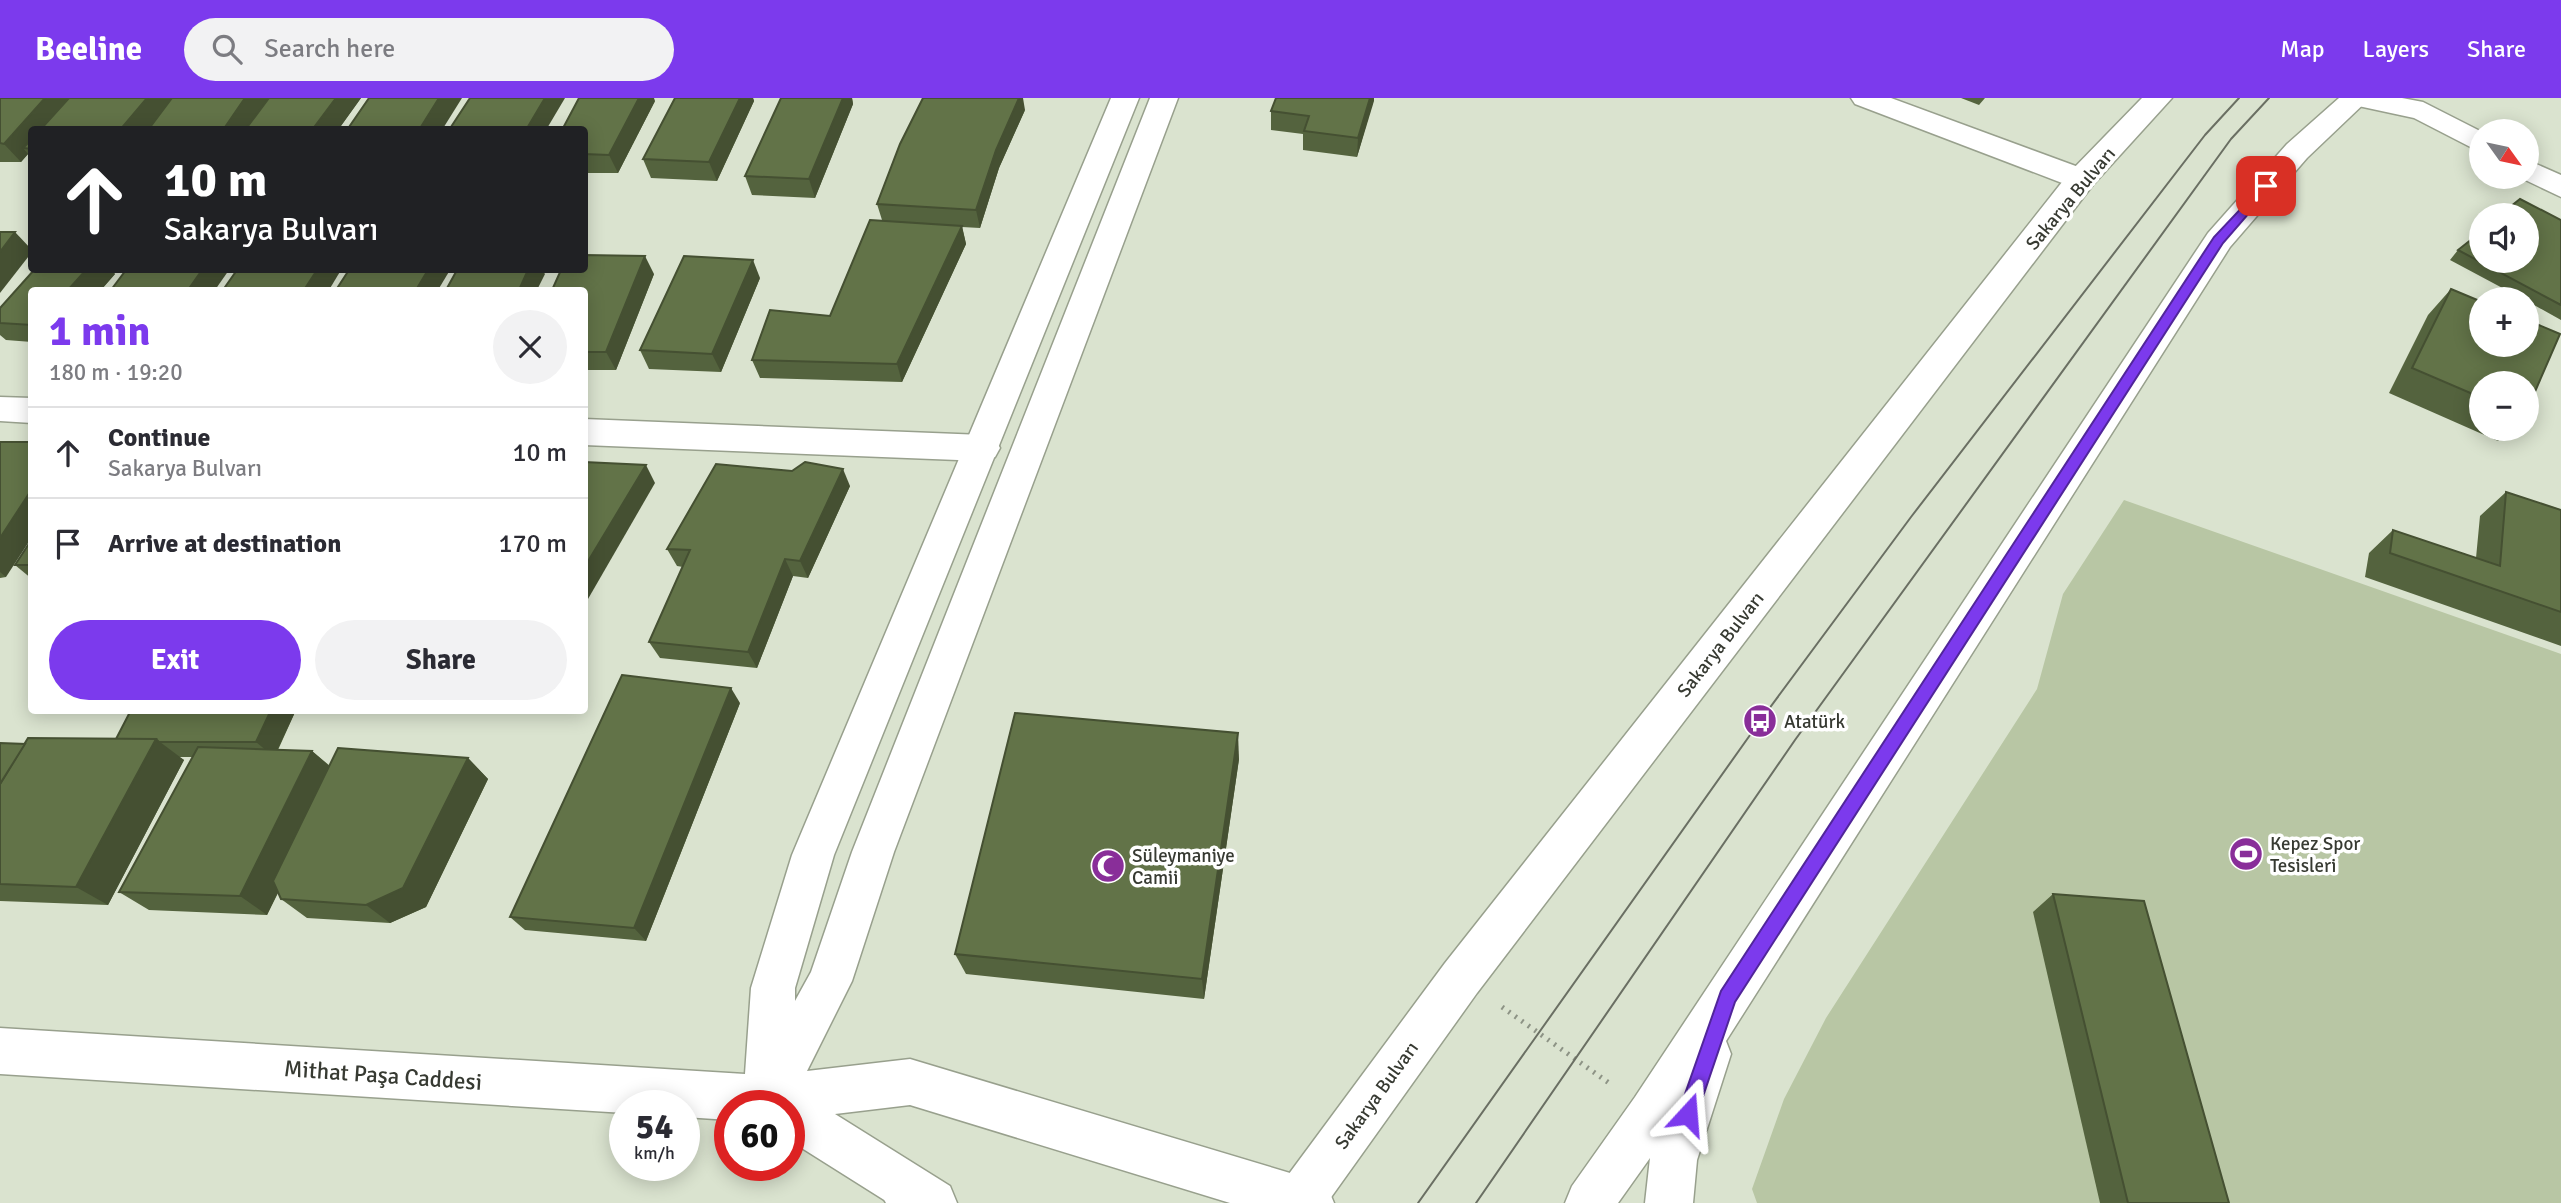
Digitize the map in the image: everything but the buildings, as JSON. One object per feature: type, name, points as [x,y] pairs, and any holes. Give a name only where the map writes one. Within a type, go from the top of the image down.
[{"type":"street","points":[[777,1090],[773,988],[813,855],[1125,98]]},
{"type":"street","points":[[785,1090],[830,981],[873,852],[1164,98]]},
{"type":"street","points":[[1865,98],[2081,180]]},
{"type":"street","name":"Sakarya Bulvarı","points":[[1303,1201],[1461,978],[2081,180],[2158,98]]},
{"type":"street","points":[[1589,1203],[1652,1114],[2219,240],[2297,151],[2358,98],[2423,111],[2469,137]]},
{"type":"street","points":[[2539,175],[2561,187]]},
{"type":"street","points":[[0,409],[28,411]]},
{"type":"street","points":[[588,432],[983,448]]},
{"type":"street","points":[[1670,1203],[1672,1160],[1727,998]]},
{"type":"street","name":"Mithat Paşa Caddesi","points":[[0,1051],[714,1101]]},
{"type":"street","name":"Mithat Paşa Caddesi","points":[[805,1101],[910,1082],[1303,1201]]},
{"type":"street","points":[[805,1123],[917,1196]]},
{"type":"path","points":[[1461,978],[1652,1114]]},
{"type":"green space","name":"Kepez Spor Tesisleri","points":[[2124,500],[2561,654],[2561,1203],[1757,1203],[1752,1189],[1784,1099],[1826,1018],[2037,689],[2063,594]]},
{"type":"tram line","points":[[1418,1203],[1760,721],[1911,517],[2205,135],[2239,98]]},
{"type":"tram line","points":[[1476,1203],[1795,740],[2231,139],[2269,98]]},
{"type":"place","name":"Atatürk","points":[[1760,721]]},
{"type":"place","name":"Kepez Spor Tesisleri","points":[[2246,854]]},
{"type":"place","name":"Süleymaniye Camii","points":[[1108,866]]},
{"type":"route","points":[[1688,1114],[1727,998],[2219,240],[2266,186]]}]
